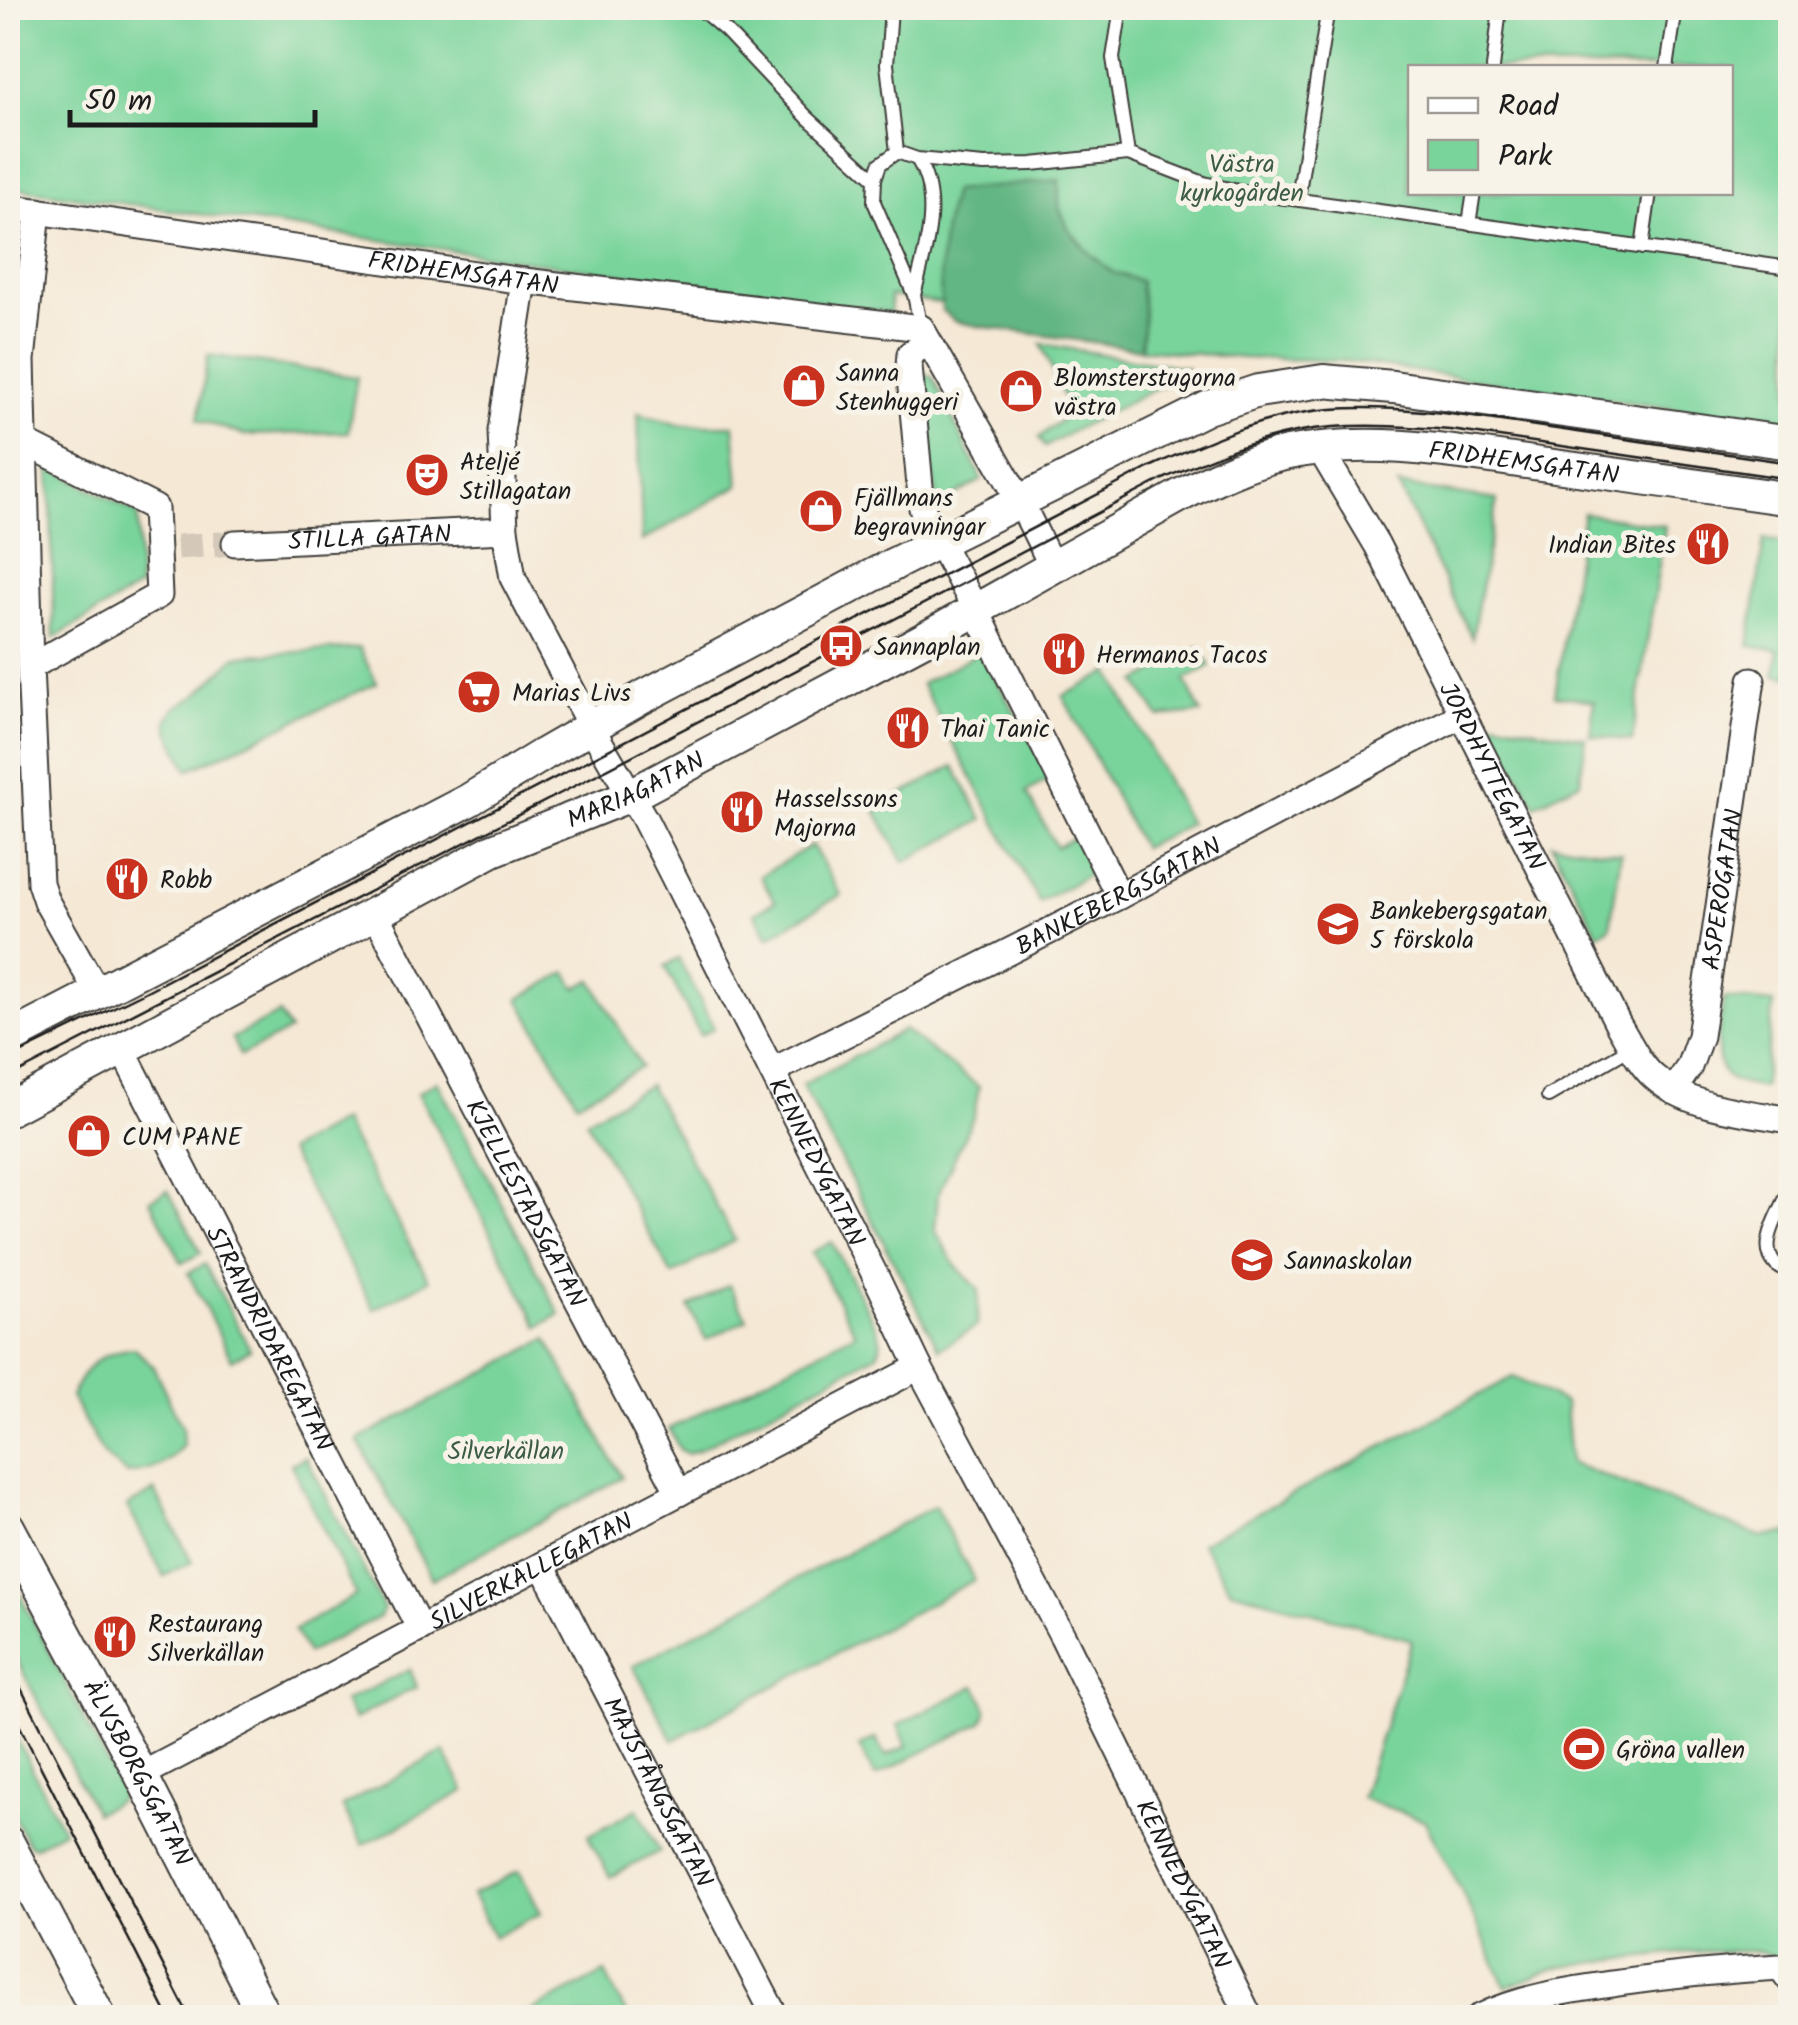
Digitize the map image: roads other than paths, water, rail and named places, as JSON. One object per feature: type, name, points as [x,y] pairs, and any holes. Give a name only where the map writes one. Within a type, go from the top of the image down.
[{"type":"street","name":"FRIDHEMSGATAN","points":[[8,207],[925,337]]},
{"type":"street","points":[[38,211],[22,360],[40,883],[46,901],[97,991]]},
{"type":"street","name":"KENNEDYGATAN","points":[[524,281],[501,431],[505,530],[513,578],[591,728],[631,795],[919,1367],[1063,1636],[1250,2018]]},
{"type":"street","points":[[1052,566],[1020,501],[925,337],[910,354],[909,366],[922,508],[1119,896]]},
{"type":"street","points":[[8,1039],[469,800],[643,697],[939,541],[1207,408],[1258,392],[1323,380],[1790,443]]},
{"type":"street","points":[[24,442],[155,508],[167,548],[158,595],[30,667]]},
{"type":"street","name":"FRIDHEMSGATAN","points":[[1258,460],[1292,452],[1364,445],[1428,448],[1790,499]]},
{"type":"street","name":"JORDHYTTEGATAN","points":[[1320,449],[1376,545],[1632,1047],[1652,1075],[1674,1091],[1700,1103],[1790,1120]]},
{"type":"street","name":"MARIAGATAN","points":[[8,1110],[494,850],[631,795],[1181,495],[1258,460]]},
{"type":"street","name":"STILLA GATAN","points":[[234,543],[505,530]]},
{"type":"street","name":"ASPERÖGATAN","points":[[1674,1091],[1689,1068],[1700,1036],[1752,680]]},
{"type":"street","name":"BANKEBERGSGATAN","points":[[772,1070],[1119,896],[1461,716]]},
{"type":"street","name":"KJELLESTADSGATAN","points":[[376,915],[679,1493]]},
{"type":"street","name":"STRANDRIDAREGATAN","points":[[122,1049],[420,1629]]},
{"type":"street","name":"SILVERKÄLLEGATAN","points":[[141,1775],[919,1367]]},
{"type":"street","name":"ÄLVSBORGSGATAN","points":[[8,1527],[265,2018]]},
{"type":"street","name":"MAJSTÅNGSGATAN","points":[[542,1565],[776,2018]]},
{"type":"street","points":[[8,1843],[100,2018]]},
{"type":"street","points":[[1478,2018],[1500,2007],[1556,1992],[1702,1971],[1785,1974]]},
{"type":"lane","points":[[891,8],[887,64],[896,152]]},
{"type":"lane","points":[[1121,8],[1113,58],[1128,154]]},
{"type":"lane","points":[[1298,198],[1328,8]]},
{"type":"lane","points":[[1493,65],[1500,8]]},
{"type":"lane","points":[[1668,65],[1676,8]]},
{"type":"lane","points":[[704,9],[807,117],[875,179]]},
{"type":"lane","points":[[896,152],[917,159],[984,166],[1128,154],[1204,183],[1242,192],[1790,268]]},
{"type":"lane","points":[[896,152],[880,164],[874,202],[914,295],[925,337]]},
{"type":"lane","points":[[914,295],[928,240],[931,196],[927,174],[917,159]]},
{"type":"lane","points":[[1469,224],[1474,195]]},
{"type":"lane","points":[[1642,248],[1650,195]]},
{"type":"lane","points":[[1548,1096],[1632,1047]]},
{"type":"lane","points":[[1790,1187],[1768,1243],[1770,1256],[1790,1274]]},
{"type":"tunnel","points":[[177,547],[235,543]]},
{"type":"tram line","points":[[8,1059],[143,993],[1152,466],[1239,430],[1284,416],[1331,409],[1411,410],[1790,463]]},
{"type":"tram line","points":[[8,1078],[1161,480],[1244,446],[1310,429],[1421,428],[1790,479]]},
{"type":"tram line","points":[[8,1663],[190,2018]]},
{"type":"tram line","points":[[8,1703],[169,2018]]},
{"type":"place","name":"Sanna Stenhuggeri","points":[[804,386]]},
{"type":"place","name":"Blomsterstugorna västra","points":[[1021,391]]},
{"type":"place","name":"Ateljé Stillagatan","points":[[427,475]]},
{"type":"place","name":"Fjällmans begravningar","points":[[821,511]]},
{"type":"place","name":"Indian Bites","points":[[1708,544]]},
{"type":"place","name":"Sannaplan","points":[[841,646]]},
{"type":"place","name":"Hermanos Tacos","points":[[1064,654]]},
{"type":"place","name":"Marias Livs","points":[[479,692]]},
{"type":"place","name":"Thai Tanic","points":[[908,728]]},
{"type":"place","name":"Hasselssons Majorna","points":[[742,812]]},
{"type":"place","name":"Robb","points":[[127,879]]},
{"type":"place","name":"Bankebergsgatan 5 förskola","points":[[1338,924]]},
{"type":"place","name":"CUM PANE","points":[[89,1136]]},
{"type":"place","name":"Sannaskolan","points":[[1252,1260]]},
{"type":"place","name":"Restaurang Silverkällan","points":[[115,1637]]},
{"type":"place","name":"Gröna vallen","points":[[1584,1749]]},
{"type":"park label","name":"Västra kyrkogården","points":[[1242,178]]},
{"type":"park label","name":"Silverkällan","points":[[506,1450]]}]
